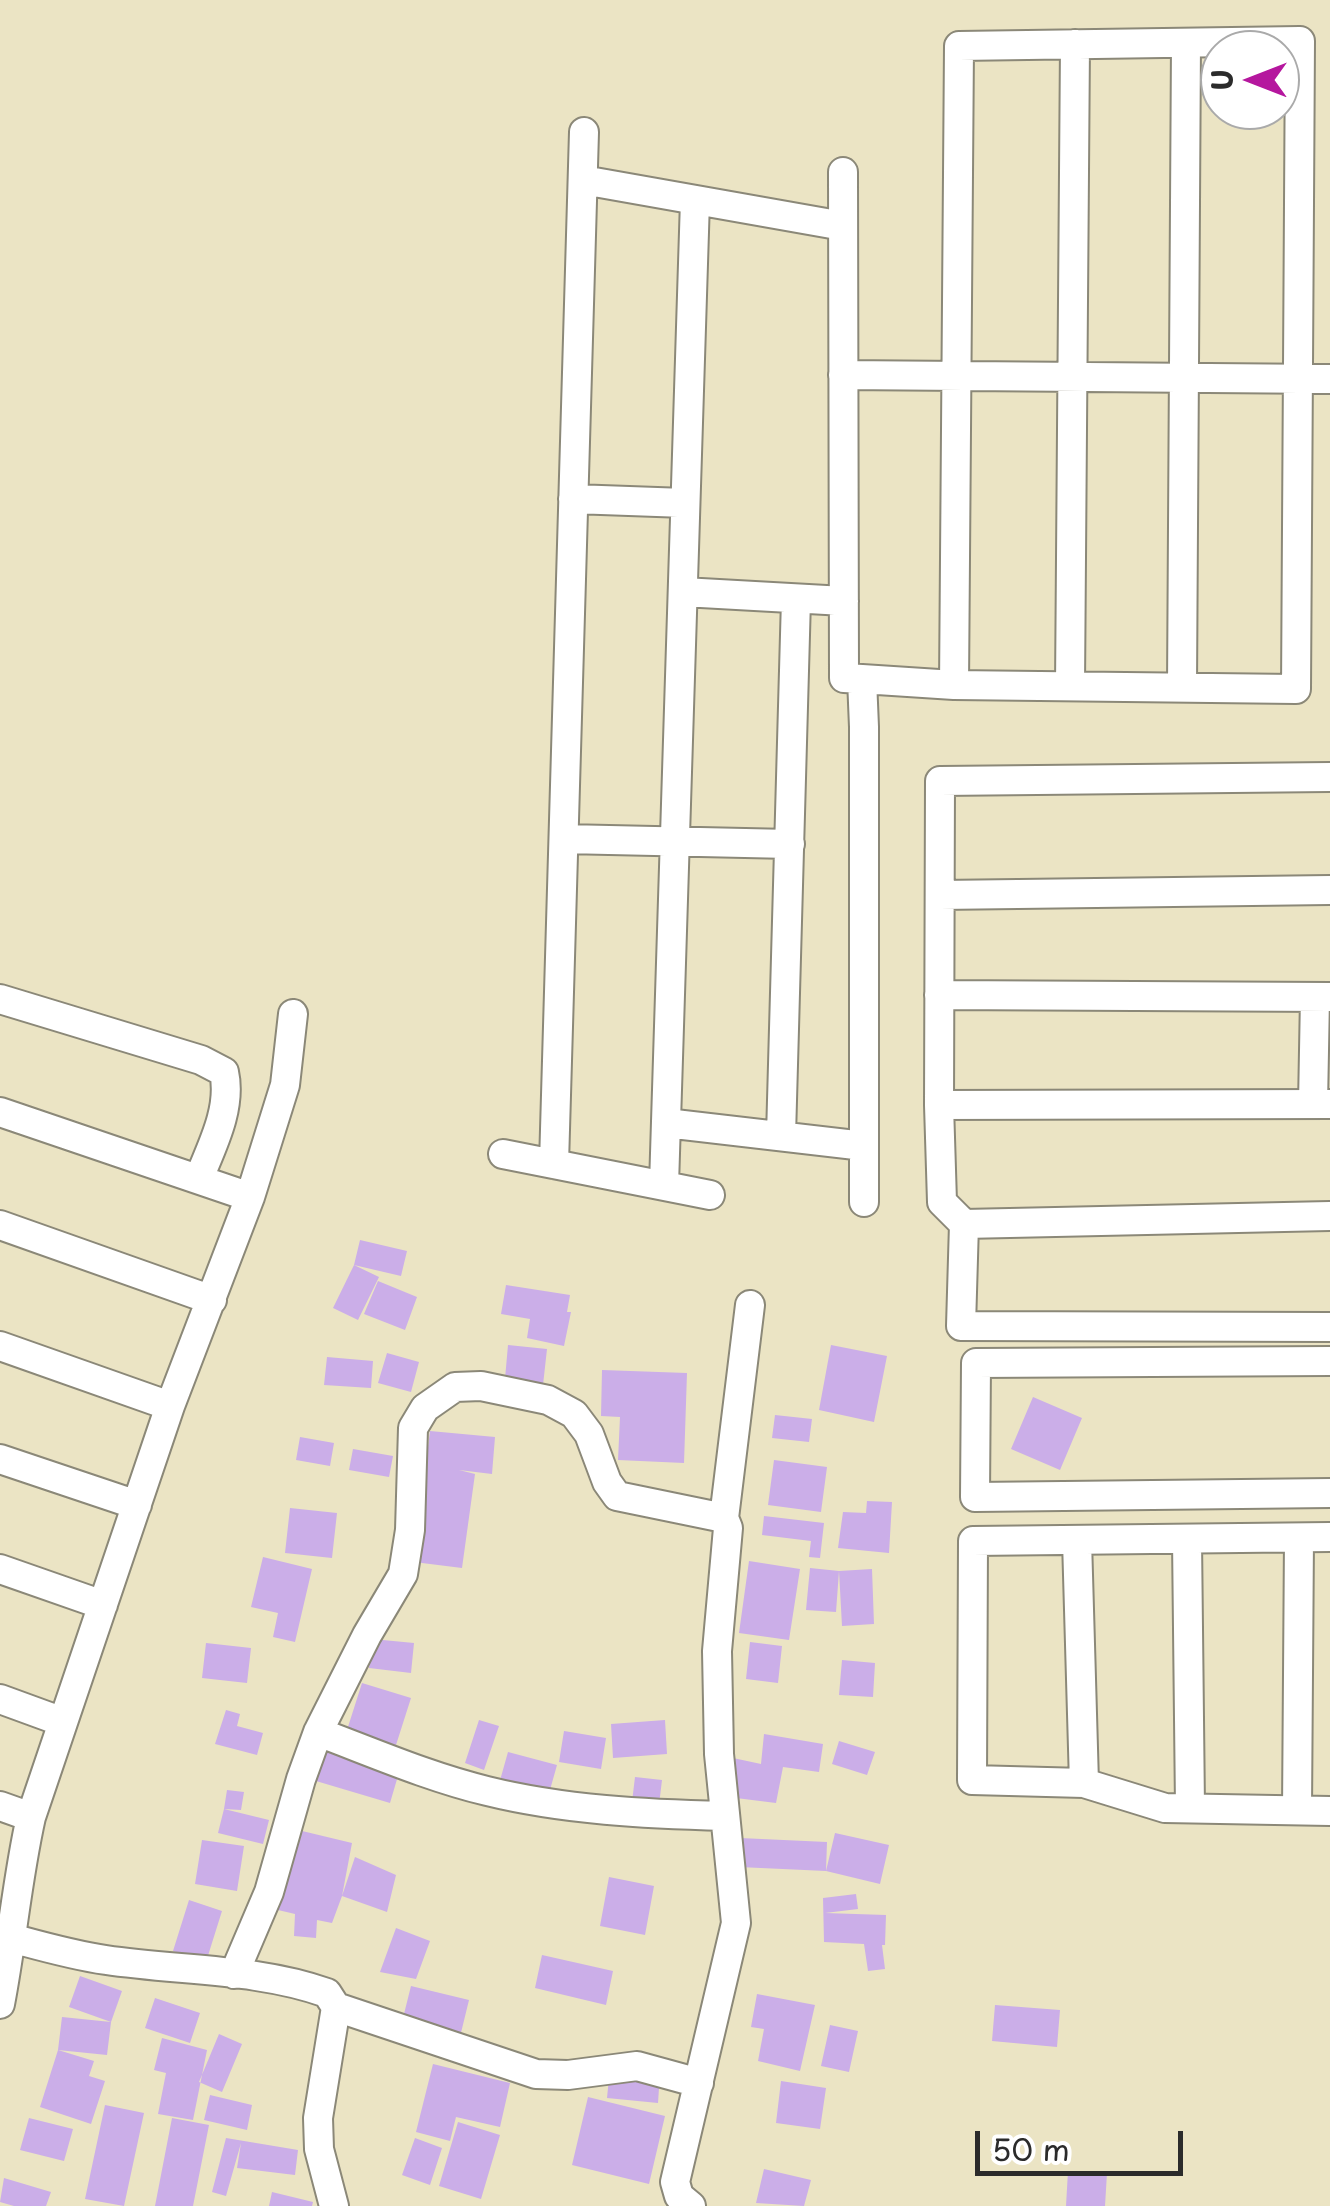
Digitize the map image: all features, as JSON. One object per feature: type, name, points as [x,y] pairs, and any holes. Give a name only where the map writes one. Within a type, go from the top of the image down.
[{"type":"street","points":[[844,172],[844,678],[954,685],[1296,688],[1300,41],[959,46],[954,685]]},
{"type":"street","points":[[1182,687],[1186,43]]},
{"type":"street","points":[[1070,686],[1075,44]]},
{"type":"street","points":[[554,1164],[584,132]]},
{"type":"street","points":[[582,180],[844,226]]},
{"type":"street","points":[[664,1185],[695,200]]},
{"type":"street","points":[[844,375],[1330,380]]},
{"type":"street","points":[[573,500],[686,503]]},
{"type":"street","points":[[682,592],[844,601]]},
{"type":"street","points":[[781,1136],[796,598]]},
{"type":"street","points":[[862,679],[864,1202]]},
{"type":"street","points":[[1330,777],[940,781],[939,995],[942,1202],[964,1224],[1330,1216]]},
{"type":"street","points":[[564,839],[790,844]]},
{"type":"street","points":[[940,895],[1330,890]]},
{"type":"street","points":[[939,995],[1322,997],[1321,1104],[939,1105]]},
{"type":"street","points":[[0,1000],[201,1060],[224,1072],[219,1128],[199,1178]]},
{"type":"street","points":[[0,2004],[6,1937],[31,1817],[170,1406],[250,1197],[285,1085],[293,1014]]},
{"type":"street","points":[[0,1112],[250,1197]]},
{"type":"street","points":[[666,1122],[864,1146]]},
{"type":"street","points":[[503,1154],[710,1194]]},
{"type":"street","points":[[964,1224],[961,1326],[1330,1327]]},
{"type":"street","points":[[0,1225],[212,1300]]},
{"type":"street","points":[[691,2206],[679,2196],[675,2182],[736,1924],[720,1754],[717,1651],[728,1528],[724,1518],[750,1305]]},
{"type":"street","points":[[0,1346],[170,1406]]},
{"type":"street","points":[[1330,1362],[976,1363],[975,1497],[1330,1492]]},
{"type":"street","points":[[234,1974],[269,1892],[318,1732],[403,1574],[410,1530],[414,1428],[426,1408],[455,1388],[481,1386],[548,1400],[574,1414],[606,1482],[617,1496],[724,1518]]},
{"type":"street","points":[[0,1459],[137,1506]]},
{"type":"street","points":[[1296,1810],[1299,1538]]},
{"type":"street","points":[[1330,1538],[974,1540],[972,1780],[1084,1783],[1165,1808],[1330,1811]]},
{"type":"street","points":[[1187,1539],[1190,1808]]},
{"type":"street","points":[[1077,1540],[1084,1783]]},
{"type":"street","points":[[0,1569],[103,1605]]},
{"type":"street","points":[[0,1699],[63,1722]]},
{"type":"street","points":[[318,1732],[487,1792],[642,1813],[725,1816]]},
{"type":"street","points":[[0,1806],[31,1817]]},
{"type":"street","points":[[6,1937],[103,1960],[234,1974],[304,1984],[327,1992],[336,2007],[318,2118],[320,2148],[334,2206]]},
{"type":"street","points":[[336,2007],[536,2074],[568,2075],[636,2066],[699,2083]]},
{"type":"building","points":[[360,1240],[407,1251],[401,1276],[354,1265]]},
{"type":"building","points":[[354,1265],[379,1277],[358,1320],[333,1308]]},
{"type":"building","points":[[378,1281],[417,1297],[405,1330],[364,1314]]},
{"type":"building","points":[[506,1285],[570,1295],[564,1346],[527,1338],[530,1319],[501,1314]]},
{"type":"building","points":[[508,1345],[547,1349],[542,1394],[504,1390]]},
{"type":"building","points":[[831,1345],[887,1356],[874,1422],[819,1410]]},
{"type":"building","points":[[387,1353],[419,1362],[411,1392],[378,1383]]},
{"type":"building","points":[[327,1357],[373,1361],[371,1388],[324,1385]]},
{"type":"building","points":[[602,1370],[687,1373],[684,1463],[618,1460],[620,1417],[601,1416]]},
{"type":"building","points":[[1033,1397],[1082,1418],[1060,1470],[1011,1449]]},
{"type":"building","points":[[775,1415],[812,1419],[809,1442],[772,1438]]},
{"type":"building","points":[[430,1431],[495,1437],[492,1474],[459,1470],[475,1474],[462,1568],[414,1562]]},
{"type":"building","points":[[300,1437],[334,1443],[330,1466],[296,1460]]},
{"type":"building","points":[[353,1449],[393,1456],[389,1477],[349,1470]]},
{"type":"building","points":[[774,1460],[827,1467],[821,1512],[768,1505]]},
{"type":"building","points":[[867,1501],[892,1502],[889,1553],[838,1548],[843,1512],[866,1513]]},
{"type":"building","points":[[290,1508],[337,1513],[332,1558],[285,1553]]},
{"type":"building","points":[[764,1516],[824,1523],[820,1558],[809,1557],[811,1541],[762,1535]]},
{"type":"building","points":[[263,1557],[312,1569],[295,1642],[273,1637],[278,1613],[251,1607]]},
{"type":"building","points":[[749,1561],[800,1569],[789,1640],[739,1633]]},
{"type":"building","points":[[810,1568],[839,1571],[836,1612],[806,1610]]},
{"type":"building","points":[[872,1569],[874,1624],[842,1626],[839,1571]]},
{"type":"building","points":[[372,1639],[414,1643],[411,1673],[369,1668]]},
{"type":"building","points":[[750,1642],[782,1646],[778,1683],[746,1679]]},
{"type":"building","points":[[206,1643],[251,1648],[247,1683],[202,1678]]},
{"type":"building","points":[[842,1660],[875,1663],[873,1697],[839,1695]]},
{"type":"building","points":[[362,1683],[411,1698],[396,1745],[347,1730]]},
{"type":"building","points":[[226,1710],[240,1714],[237,1726],[263,1733],[257,1755],[215,1744]]},
{"type":"building","points":[[479,1720],[499,1726],[484,1770],[465,1763]]},
{"type":"building","points":[[665,1720],[667,1754],[613,1758],[611,1724]]},
{"type":"building","points":[[564,1731],[606,1738],[601,1769],[559,1762]]},
{"type":"building","points":[[764,1734],[823,1744],[819,1772],[783,1767],[776,1803],[728,1797],[733,1758],[761,1764]]},
{"type":"building","points":[[839,1741],[875,1752],[867,1775],[832,1764]]},
{"type":"building","points":[[326,1747],[400,1769],[390,1803],[316,1781]]},
{"type":"building","points":[[508,1752],[557,1765],[548,1797],[499,1784]]},
{"type":"building","points":[[635,1777],[662,1780],[659,1805],[632,1802]]},
{"type":"building","points":[[227,1790],[244,1792],[241,1810],[224,1809]]},
{"type":"building","points":[[224,1809],[269,1820],[263,1844],[218,1833]]},
{"type":"building","points":[[298,1830],[352,1843],[342,1896],[332,1923],[317,1920],[316,1938],[294,1936],[295,1914],[278,1910]]},
{"type":"building","points":[[835,1833],[889,1845],[880,1884],[826,1871]]},
{"type":"building","points":[[740,1838],[827,1842],[826,1871],[739,1867]]},
{"type":"building","points":[[202,1840],[244,1846],[237,1891],[195,1884]]},
{"type":"building","points":[[355,1857],[396,1875],[387,1912],[342,1896]]},
{"type":"building","points":[[609,1877],[654,1886],[645,1935],[600,1926]]},
{"type":"building","points":[[856,1894],[858,1909],[825,1913],[886,1915],[882,1945],[885,1969],[868,1971],[864,1944],[824,1942],[823,1898]]},
{"type":"building","points":[[189,1900],[222,1911],[206,1962],[173,1951]]},
{"type":"building","points":[[396,1928],[430,1941],[416,1979],[380,1972]]},
{"type":"building","points":[[542,1955],[613,1971],[606,2005],[535,1988]]},
{"type":"building","points":[[80,1976],[122,1991],[111,2022],[69,2007]]},
{"type":"building","points":[[411,1986],[469,2000],[458,2045],[400,2030]]},
{"type":"building","points":[[757,1994],[815,2005],[800,2071],[758,2061],[764,2029],[751,2027]]},
{"type":"building","points":[[155,1998],[200,2013],[190,2043],[145,2028]]},
{"type":"building","points":[[995,2005],[1060,2010],[1057,2047],[992,2041]]},
{"type":"building","points":[[62,2017],[111,2022],[107,2055],[58,2050]]},
{"type":"building","points":[[830,2025],[858,2031],[849,2072],[821,2066]]},
{"type":"building","points":[[219,2034],[242,2044],[222,2092],[199,2082]]},
{"type":"building","points":[[162,2038],[207,2050],[193,2120],[158,2114],[166,2073],[154,2070]]},
{"type":"building","points":[[58,2050],[94,2061],[89,2076],[105,2081],[91,2124],[40,2107]]},
{"type":"building","points":[[433,2064],[510,2083],[500,2127],[456,2117],[450,2141],[416,2132]]},
{"type":"building","points":[[610,2068],[660,2073],[658,2103],[607,2098]]},
{"type":"building","points":[[781,2081],[826,2088],[820,2129],[776,2123]]},
{"type":"building","points":[[210,2095],[252,2105],[247,2130],[204,2120]]},
{"type":"building","points":[[588,2097],[665,2116],[649,2184],[572,2165]]},
{"type":"building","points":[[105,2105],[144,2113],[124,2206],[85,2199]]},
{"type":"building","points":[[29,2118],[73,2129],[64,2161],[20,2150]]},
{"type":"building","points":[[172,2118],[209,2125],[193,2206],[155,2206]]},
{"type":"building","points":[[458,2122],[500,2135],[481,2199],[439,2186]]},
{"type":"building","points":[[226,2138],[298,2150],[295,2175],[237,2168],[241,2143],[226,2196],[212,2192]]},
{"type":"building","points":[[415,2138],[442,2148],[430,2185],[402,2175]]},
{"type":"building","points":[[764,2169],[811,2180],[804,2206],[756,2203]]},
{"type":"building","points":[[1068,2171],[1107,2173],[1105,2206],[1066,2206]]},
{"type":"building","points":[[4,2178],[51,2192],[46,2206],[0,2202]]},
{"type":"building","points":[[272,2192],[313,2202],[312,2206],[269,2206]]}]
